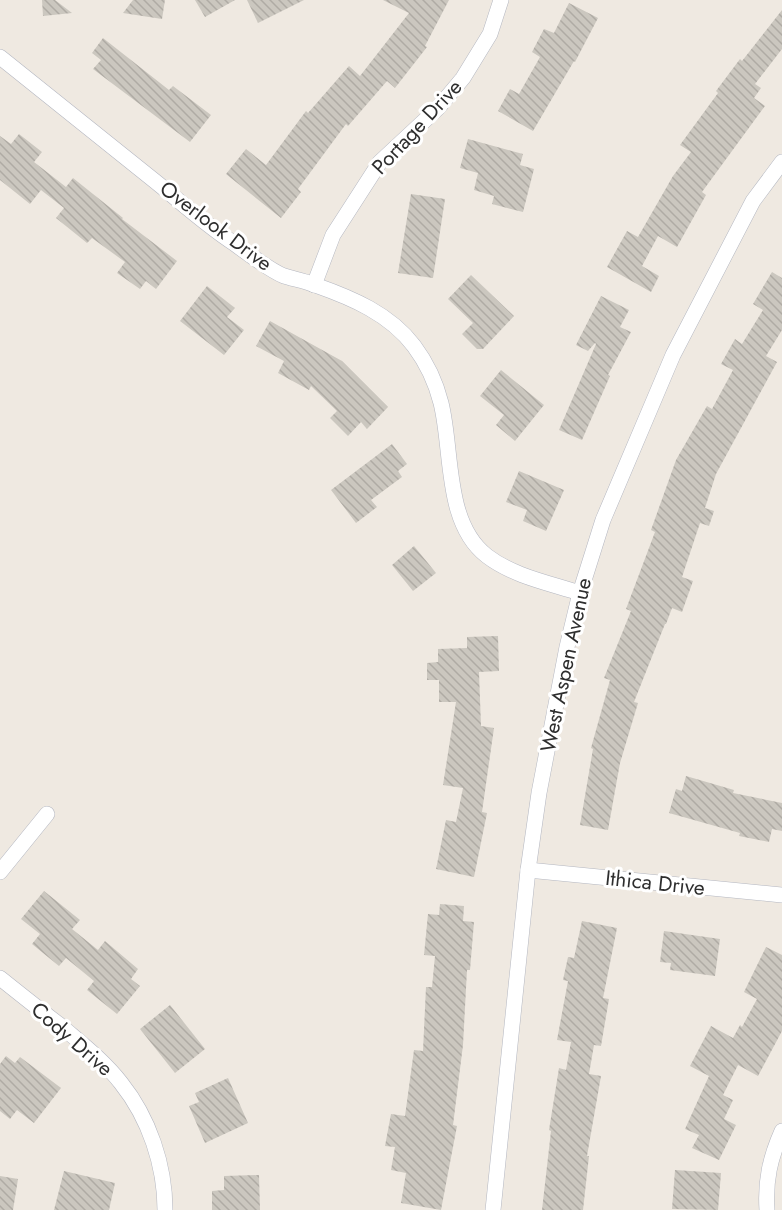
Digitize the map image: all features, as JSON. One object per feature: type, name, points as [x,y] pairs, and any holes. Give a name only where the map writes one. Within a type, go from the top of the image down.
[{"type":"street","name":"Portage Drive","points":[[314,285],[333,235],[374,171],[380,162],[438,108],[463,78],[490,34],[501,0]]},
{"type":"street","name":"Overlook Drive","points":[[0,57],[232,243],[282,275],[362,303],[400,330],[414,346],[430,373],[441,403],[456,504],[463,524],[473,541],[486,555],[502,565],[580,593]]},
{"type":"street","name":"West Aspen Avenue","points":[[493,1210],[528,870],[539,793],[567,647],[580,593],[603,520],[673,355],[753,201],[782,162]]},
{"type":"street","points":[[0,872],[46,814]]},
{"type":"street","name":"Ithica Drive","points":[[528,870],[782,896]]},
{"type":"street","name":"Cody Drive","points":[[0,978],[88,1049],[121,1083],[144,1121],[153,1142],[163,1183],[165,1210]]},
{"type":"street","points":[[767,1210],[766,1191],[769,1168],[782,1131]]},
{"type":"building","points":[[42,0],[55,0],[72,13],[43,16]]},
{"type":"building","points":[[133,0],[165,0],[162,19],[123,13]]},
{"type":"building","points":[[195,0],[235,0],[205,17]]},
{"type":"building","points":[[247,0],[304,0],[258,23]]},
{"type":"building","points":[[383,0],[449,0],[425,46],[427,47],[395,88],[387,81],[348,126],[346,124],[298,189],[301,192],[281,218],[226,174],[246,149],[266,165],[306,111],[308,113],[349,66],[360,76],[409,13]]},
{"type":"building","points":[[569,3],[598,18],[575,62],[533,131],[498,111],[510,89],[519,94],[540,57],[532,52],[544,29],[554,33]]},
{"type":"building","points":[[782,10],[782,49],[755,84],[761,88],[754,98],[765,106],[702,192],[706,195],[677,247],[658,236],[642,266],[659,276],[651,292],[607,267],[627,231],[638,237],[673,176],[691,152],[680,145],[718,93],[716,91]]},
{"type":"building","points":[[103,38],[169,90],[173,86],[211,115],[190,142],[93,69],[101,60],[92,53]]},
{"type":"building","points":[[19,134],[42,152],[34,162],[66,187],[73,178],[177,261],[156,289],[146,281],[140,289],[117,273],[125,262],[92,238],[87,243],[56,218],[64,208],[41,190],[30,204],[0,180],[0,136],[11,144]]},
{"type":"building","points":[[468,139],[523,154],[520,165],[534,169],[523,212],[492,204],[494,196],[474,190],[478,173],[460,168]]},
{"type":"building","points":[[411,194],[445,199],[433,278],[398,273]]},
{"type":"building","points":[[772,272],[782,278],[782,330],[766,356],[777,362],[716,474],[705,508],[714,511],[709,526],[700,523],[682,577],[693,581],[682,612],[672,608],[634,702],[638,703],[620,763],[608,830],[580,825],[593,749],[591,748],[610,680],[604,678],[631,611],[626,609],[655,532],[651,530],[676,460],[707,406],[712,409],[733,370],[721,364],[735,339],[742,344],[763,310],[753,304]]},
{"type":"building","points":[[471,275],[514,316],[483,349],[477,349],[462,334],[473,323],[448,299]]},
{"type":"building","points":[[207,286],[235,308],[227,317],[244,330],[224,355],[180,321]]},
{"type":"building","points":[[601,296],[629,310],[620,327],[631,332],[608,375],[610,376],[582,440],[559,430],[596,344],[588,351],[576,345]]},
{"type":"building","points":[[270,321],[342,361],[388,407],[367,429],[361,422],[348,436],[330,418],[337,411],[311,386],[309,390],[278,373],[284,361],[256,346]]},
{"type":"building","points":[[501,370],[544,405],[515,441],[496,425],[504,415],[480,396]]},
{"type":"building","points":[[392,444],[407,464],[398,471],[402,477],[371,500],[377,507],[356,523],[331,490]]},
{"type":"building","points":[[519,471],[564,490],[546,531],[523,521],[527,510],[506,502]]},
{"type":"building","points":[[414,546],[436,573],[413,591],[392,565]]},
{"type":"building","points":[[498,636],[499,671],[479,672],[481,726],[494,728],[482,812],[487,813],[474,877],[436,869],[446,820],[456,822],[463,788],[443,785],[456,702],[439,702],[439,680],[427,680],[427,663],[438,662],[438,649],[467,648],[467,637]]},
{"type":"building","points":[[686,776],[734,790],[733,793],[782,803],[782,831],[772,829],[769,842],[739,836],[740,833],[669,813],[676,789],[682,791]]},
{"type":"building","points":[[44,891],[80,920],[72,929],[98,950],[105,941],[138,969],[131,979],[140,986],[117,1014],[87,990],[94,981],[66,958],[59,966],[32,944],[40,934],[21,919]]},
{"type":"building","points":[[440,904],[464,906],[463,921],[474,922],[470,970],[467,970],[463,1045],[453,1125],[457,1126],[441,1210],[401,1203],[406,1173],[391,1170],[395,1147],[385,1146],[391,1114],[405,1116],[414,1050],[423,1051],[426,987],[432,987],[435,956],[424,955],[428,914],[439,915]]},
{"type":"building","points":[[582,921],[617,928],[603,998],[609,999],[601,1046],[594,1045],[589,1074],[601,1076],[587,1156],[589,1156],[583,1210],[542,1210],[551,1131],[549,1130],[559,1068],[566,1070],[571,1042],[557,1040],[568,981],[563,980],[568,957],[574,958]]},
{"type":"building","points":[[664,931],[720,939],[715,976],[670,970],[671,963],[660,962]]},
{"type":"building","points":[[766,947],[782,955],[782,1031],[758,1076],[738,1065],[723,1095],[733,1100],[724,1119],[736,1125],[719,1160],[692,1148],[699,1135],[685,1129],[709,1076],[690,1066],[711,1026],[733,1038],[740,1025],[742,1027],[757,999],[744,992]]},
{"type":"building","points":[[170,1005],[205,1049],[175,1073],[140,1029]]},
{"type":"building","points":[[6,1056],[15,1063],[20,1057],[61,1088],[34,1123],[17,1110],[10,1119],[0,1111],[0,1064]]},
{"type":"building","points":[[228,1078],[248,1123],[205,1143],[189,1106],[199,1102],[195,1093]]},
{"type":"building","points":[[675,1170],[721,1173],[718,1210],[672,1209]]},
{"type":"building","points":[[64,1171],[115,1183],[109,1210],[54,1210]]},
{"type":"building","points":[[259,1175],[260,1210],[212,1210],[212,1191],[224,1190],[224,1176]]},
{"type":"building","points":[[0,1176],[18,1179],[13,1210],[0,1210]]}]
